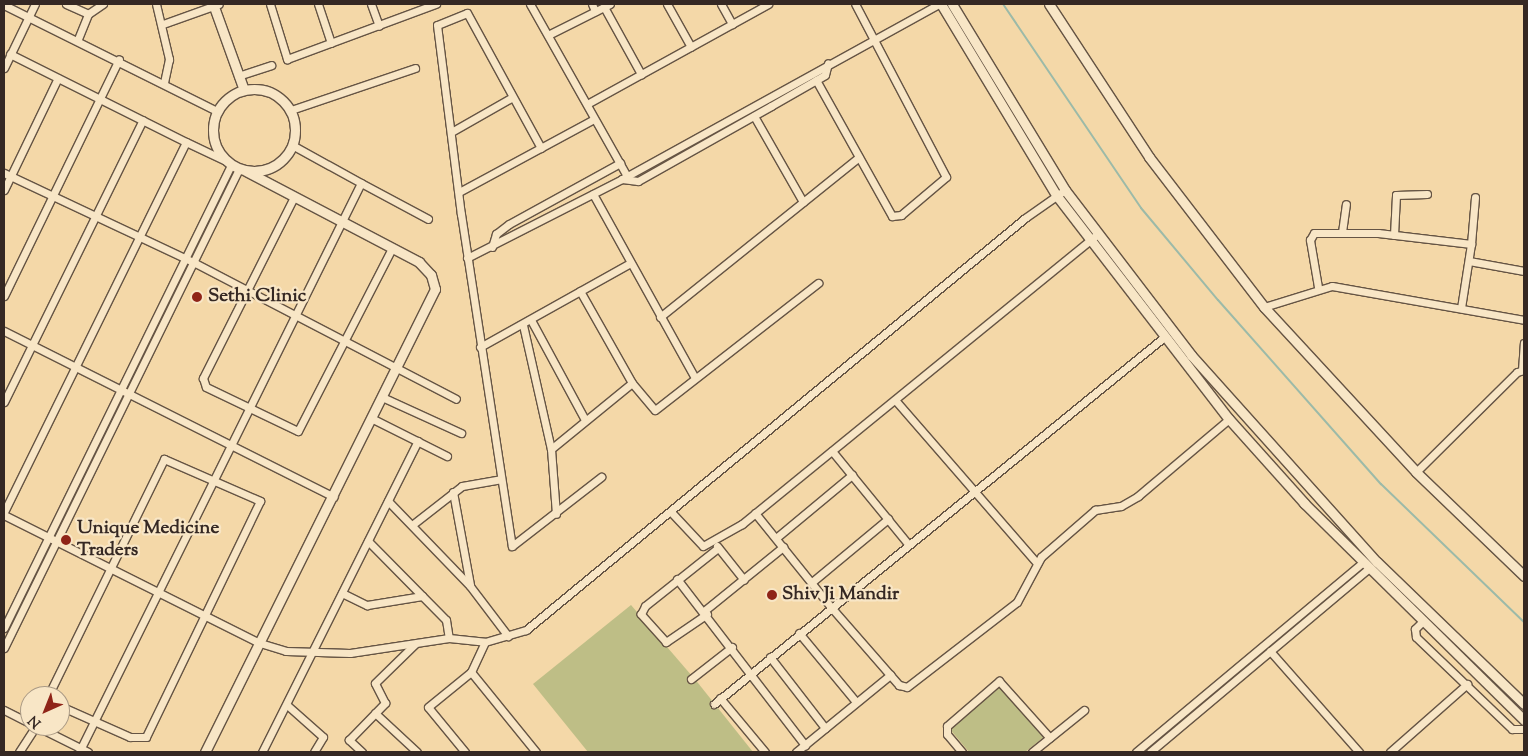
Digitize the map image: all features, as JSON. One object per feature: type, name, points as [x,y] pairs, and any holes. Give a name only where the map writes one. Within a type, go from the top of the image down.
[{"type":"main road","points":[[215,4],[244,90]]},
{"type":"main road","points":[[940,4],[1057,196],[1163,338],[1229,419],[1366,565],[1524,720]]},
{"type":"main road","points":[[952,4],[1065,190],[1191,355],[1312,493],[1524,704]]},
{"type":"main road","points":[[1049,4],[1149,157],[1264,307],[1416,472],[1524,576]]},
{"type":"main road","points":[[205,752],[334,497],[435,284],[419,262],[236,166],[212,134],[217,111],[244,90],[270,92],[290,110],[292,145],[274,166],[236,166]]},
{"type":"street","points":[[4,68],[35,4]]},
{"type":"street","points":[[66,4],[88,14]]},
{"type":"street","points":[[78,39],[88,14],[103,4]]},
{"type":"street","points":[[156,4],[163,24],[169,59],[164,83]]},
{"type":"street","points":[[163,24],[215,4]]},
{"type":"street","points":[[270,4],[287,60],[379,26],[420,6],[436,4]]},
{"type":"street","points":[[318,4],[331,43]]},
{"type":"street","points":[[371,4],[379,26]]},
{"type":"street","points":[[530,4],[620,163],[625,178]]},
{"type":"street","points":[[592,4],[595,11]]},
{"type":"street","points":[[668,4],[691,47]]},
{"type":"street","points":[[722,4],[732,24]]},
{"type":"street","points":[[587,104],[768,4]]},
{"type":"street","points":[[816,80],[895,218],[948,174],[855,4]]},
{"type":"street","points":[[467,258],[625,178],[828,63],[940,4]]},
{"type":"street","points":[[4,5],[119,59],[217,111]]},
{"type":"street","points":[[548,35],[607,5],[641,74]]},
{"type":"street","points":[[541,148],[466,14],[437,25],[453,130],[467,258],[500,479],[512,546],[556,514],[601,477]]},
{"type":"street","points":[[10,54],[236,166]]},
{"type":"street","points":[[4,296],[119,59]]},
{"type":"street","points":[[625,178],[638,181],[754,116],[830,70],[828,63]]},
{"type":"street","points":[[238,76],[271,65]]},
{"type":"street","points":[[290,110],[415,68]]},
{"type":"street","points":[[4,190],[7,174],[58,78]]},
{"type":"street","points":[[453,130],[512,98]]},
{"type":"street","points":[[754,116],[803,202]]},
{"type":"street","points":[[459,192],[594,119]]},
{"type":"street","points":[[4,402],[143,120]]},
{"type":"street","points":[[186,142],[4,514],[260,643],[311,654],[415,644],[449,638],[485,642],[526,630],[672,513],[1065,190]]},
{"type":"street","points":[[292,145],[428,219]]},
{"type":"street","points":[[660,317],[859,157]]},
{"type":"street","points":[[492,247],[496,234],[509,224],[620,163]]},
{"type":"street","points":[[4,628],[186,259],[236,166]]},
{"type":"street","points":[[4,648],[195,263],[236,166]]},
{"type":"street","points":[[7,174],[138,238],[195,263],[456,398]]},
{"type":"street","points":[[19,752],[36,726],[82,751],[94,721],[215,481],[248,408],[296,316],[361,183]]},
{"type":"street","points":[[594,194],[630,263],[695,378]]},
{"type":"street","points":[[1394,234],[1396,195],[1427,194]]},
{"type":"street","points":[[294,197],[202,382],[248,408],[298,431],[392,248]]},
{"type":"street","points":[[1461,308],[1469,261],[1475,197]]},
{"type":"street","points":[[1342,232],[1346,204]]},
{"type":"street","points":[[1318,287],[1310,236],[1342,232],[1394,234],[1471,244]]},
{"type":"street","points":[[672,513],[699,544],[713,542],[755,513],[896,401],[1088,240],[1098,234]]},
{"type":"street","points":[[1469,261],[1524,271]]},
{"type":"street","points":[[480,348],[630,263]]},
{"type":"street","points":[[580,291],[632,383],[655,410],[818,283]]},
{"type":"street","points":[[1264,307],[1318,287],[1461,308],[1524,320]]},
{"type":"street","points":[[531,320],[585,420]]},
{"type":"street","points":[[522,325],[551,450],[556,514]]},
{"type":"street","points":[[4,331],[334,497]]},
{"type":"street","points":[[714,704],[830,606],[1163,338]]},
{"type":"street","points":[[1416,472],[1523,370],[1524,343]]},
{"type":"street","points":[[551,450],[632,383]]},
{"type":"street","points":[[382,397],[461,433]]},
{"type":"street","points":[[896,401],[976,489],[1036,563]]},
{"type":"street","points":[[371,418],[447,456]]},
{"type":"street","points":[[755,513],[830,606],[903,688],[912,684],[1016,602],[1036,563],[1095,510],[1121,506],[1138,496],[1229,419]]},
{"type":"street","points":[[262,752],[418,441]]},
{"type":"street","points":[[832,451],[908,544]]},
{"type":"street","points":[[53,686],[164,459],[215,481],[261,504],[146,737],[137,740],[70,710]]},
{"type":"street","points":[[776,538],[852,475]]},
{"type":"street","points":[[412,525],[454,492],[500,479]]},
{"type":"street","points":[[454,492],[470,586]]},
{"type":"street","points":[[388,501],[470,586],[508,636]]},
{"type":"street","points":[[812,582],[888,519]]},
{"type":"street","points":[[368,541],[449,626],[449,638]]},
{"type":"street","points":[[713,542],[744,580]]},
{"type":"street","points":[[718,548],[677,579],[641,612],[662,641],[671,640],[783,547]]},
{"type":"street","points":[[1150,752],[1270,651],[1366,565]]},
{"type":"street","points":[[1136,752],[1366,565]]},
{"type":"street","points":[[677,579],[732,647],[748,675],[805,745]]},
{"type":"street","points":[[342,592],[367,605],[422,596]]},
{"type":"street","points":[[1422,622],[1415,629],[1416,637],[1468,684],[1512,729],[1524,729]]},
{"type":"street","points":[[799,632],[856,702]]},
{"type":"street","points":[[465,752],[428,707],[472,672],[485,642]]},
{"type":"street","points":[[362,752],[350,740],[386,701],[375,692],[374,683],[415,644]]},
{"type":"street","points":[[691,679],[732,647]]},
{"type":"street","points":[[1270,651],[1359,752]]},
{"type":"street","points":[[770,657],[825,728]]},
{"type":"street","points":[[472,672],[536,752]]},
{"type":"street","points":[[796,752],[890,674]]},
{"type":"street","points":[[962,752],[947,734],[947,726],[999,681],[1050,738]]},
{"type":"street","points":[[1390,752],[1468,684]]},
{"type":"street","points":[[720,698],[765,752]]},
{"type":"street","points":[[287,705],[323,737],[314,752]]},
{"type":"street","points":[[4,710],[20,718]]},
{"type":"street","points":[[1032,752],[1084,710]]},
{"type":"street","points":[[375,713],[418,752]]},
{"type":"green space","points":[[631,605],[698,683],[753,752],[588,752],[533,684]]},
{"type":"green space","points":[[1002,686],[1044,737],[1025,752],[969,752],[949,728]]},
{"type":"waterway","points":[[1003,4],[1141,208],[1218,300],[1381,484],[1524,622]]},
{"type":"place","name":"Sethi Clinic","points":[[197,297]]},
{"type":"place","name":"Unique Medicine Traders","points":[[66,540]]},
{"type":"place","name":"Shiv Ji Mandir","points":[[772,595]]}]
